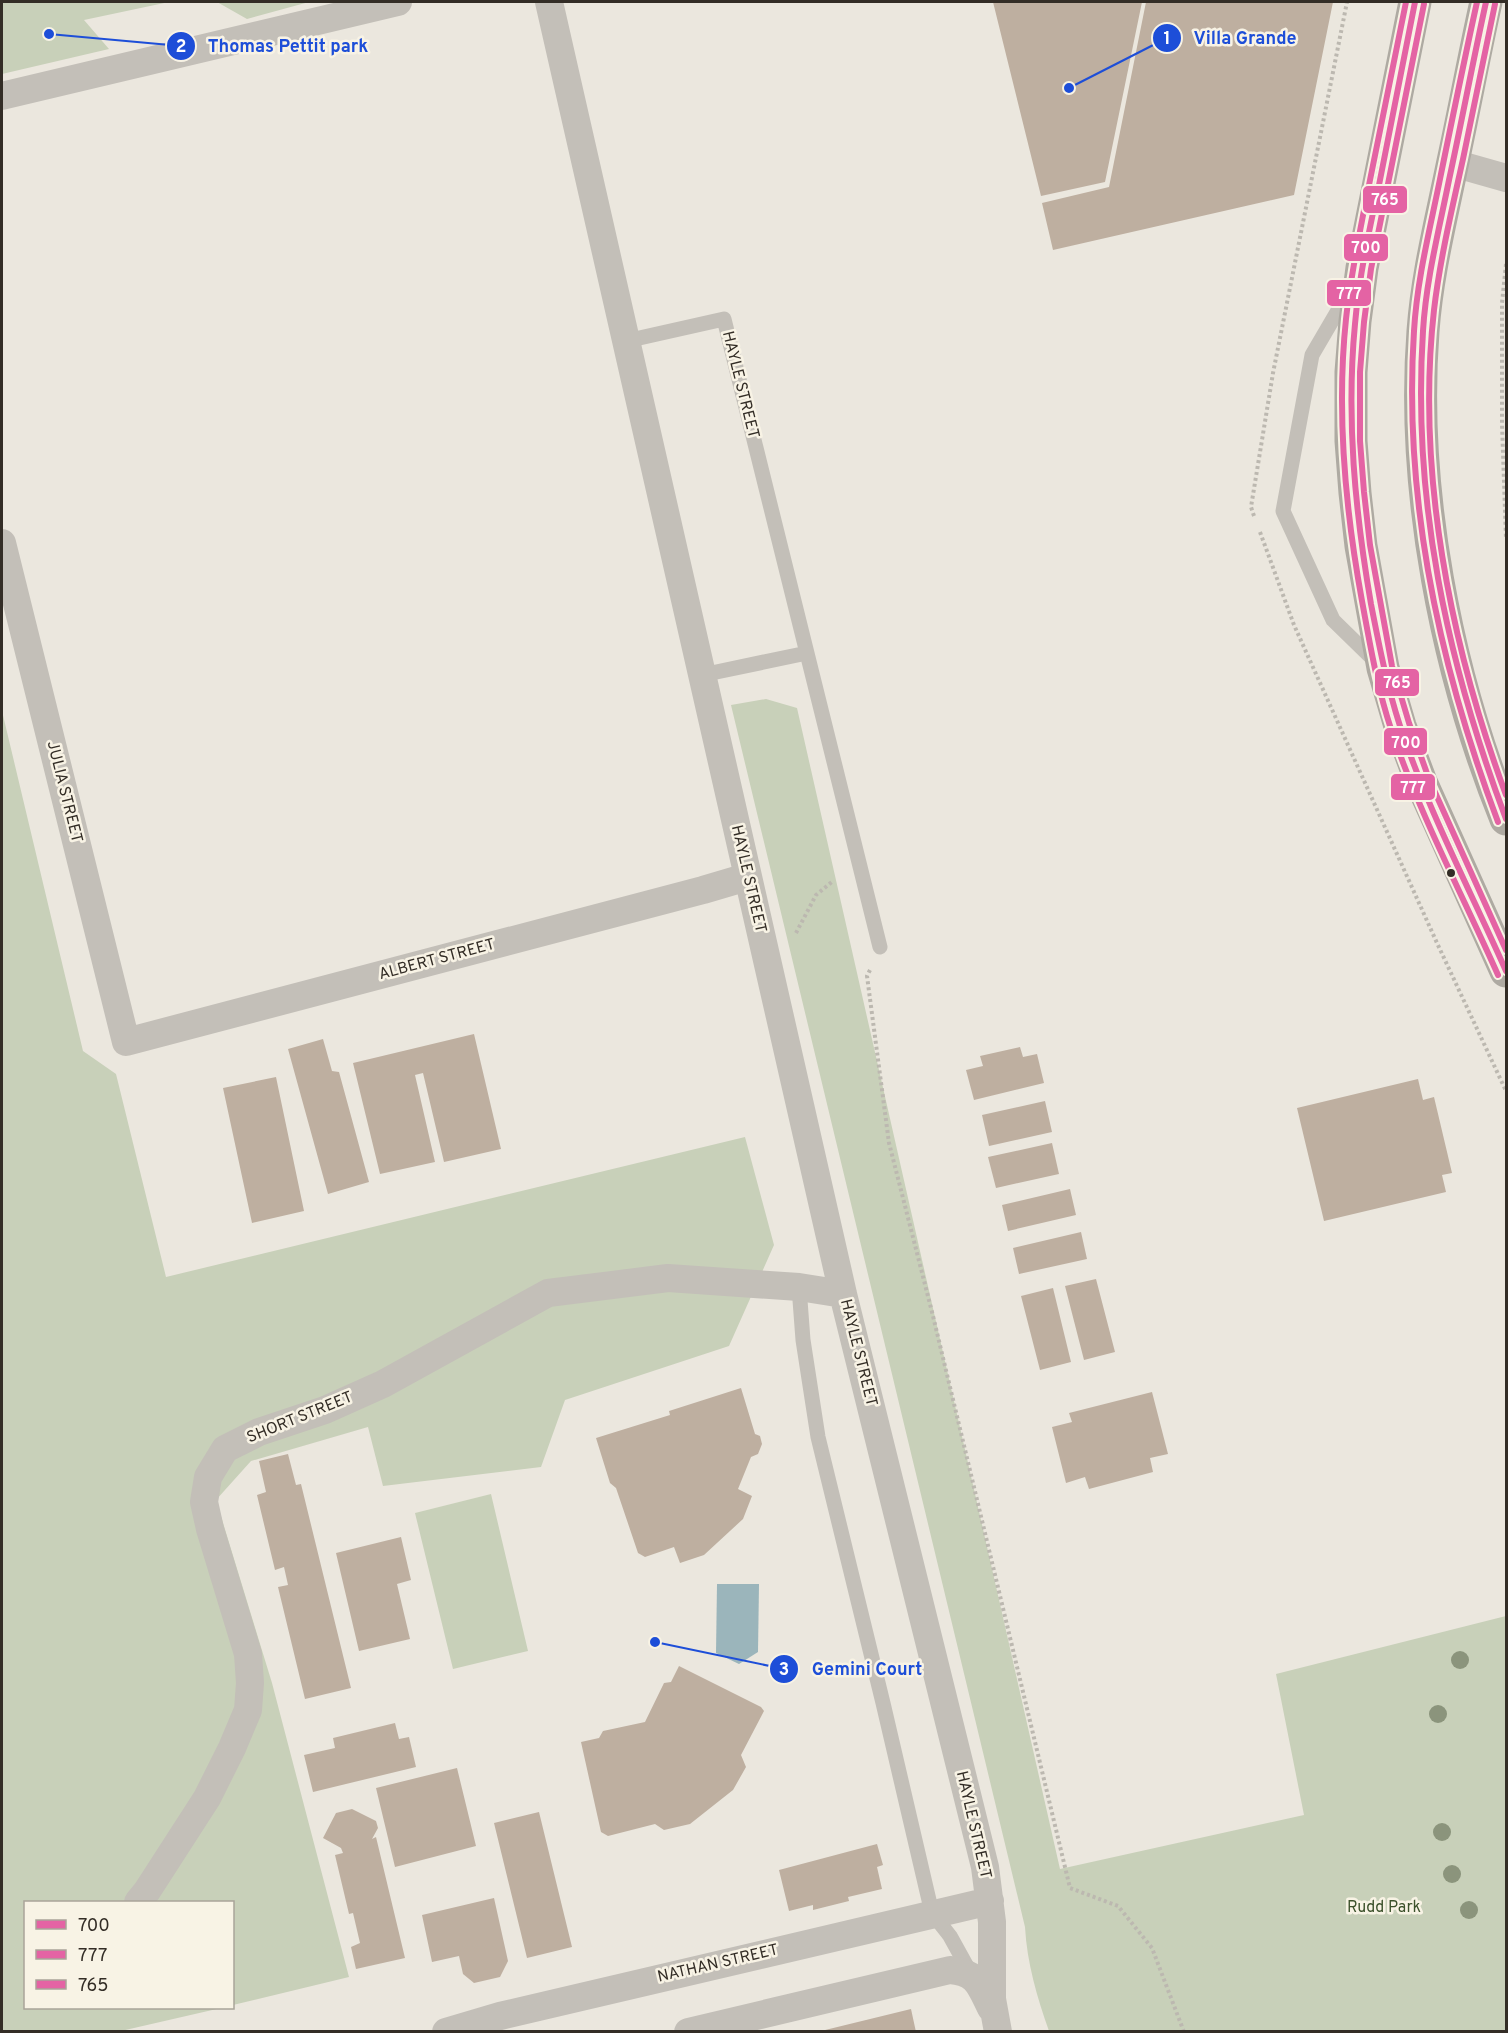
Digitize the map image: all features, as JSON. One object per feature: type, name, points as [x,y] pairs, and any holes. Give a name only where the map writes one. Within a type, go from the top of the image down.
[{"type":"highway","points":[[1415,2],[1362,268],[1354,321],[1351,441],[1360,546],[1383,668],[1400,726],[1421,782],[1506,971]]},
{"type":"highway","points":[[1486,2],[1437,237],[1423,330],[1421,434],[1428,514],[1457,669],[1506,819]]},
{"type":"street","points":[[2,96],[398,2]]},
{"type":"street","name":"HAYLE STREET","points":[[549,2],[843,1294],[985,1867],[990,1901],[991,1984],[996,2022]]},
{"type":"street","points":[[1453,164],[1506,178]]},
{"type":"street","name":"JULIA STREET","points":[[2,543],[126,1042]]},
{"type":"street","name":"ALBERT STREET","points":[[126,1042],[747,877]]},
{"type":"street","name":"SHORT STREET","points":[[139,1901],[207,1798],[248,1710],[250,1683],[248,1654],[204,1502],[208,1477],[225,1449],[259,1432],[325,1410],[383,1384],[549,1293],[668,1278],[799,1287],[843,1294]]},
{"type":"street","name":"NATHAN STREET","points":[[446,2031],[500,2016],[990,1901]]},
{"type":"street","points":[[688,2031],[950,1971],[963,1972],[973,1977],[979,1984],[996,2022]]},
{"type":"lane","points":[[1362,268],[1312,355],[1282,511],[1333,620],[1383,668]]},
{"type":"lane","name":"HAYLE STREET","points":[[626,341],[724,319],[880,947]]},
{"type":"lane","points":[[702,675],[807,653]]},
{"type":"lane","points":[[799,1287],[803,1340],[818,1437],[932,1913],[950,1936],[973,1977]]},
{"type":"path","points":[[1506,264],[1502,303],[1502,424],[1506,539]]},
{"type":"path","points":[[794,937],[816,895],[833,881]]},
{"type":"path","points":[[880,947],[867,976],[889,1143],[936,1328],[1070,1888],[1118,1906],[1152,1948],[1184,2031]]},
{"type":"green space","points":[[2,2],[169,2],[84,20],[109,49],[2,74]]},
{"type":"green space","points":[[217,2],[309,2],[247,19]]},
{"type":"green space","name":"Rudd Park","points":[[766,699],[797,708],[1060,1869],[1304,1815],[1276,1674],[1506,1616],[1506,2031],[1049,2031],[1033,1980],[1025,1927],[731,705]]},
{"type":"green space","points":[[2,711],[83,1051],[116,1074],[166,1277],[745,1137],[774,1245],[729,1346],[565,1400],[541,1467],[383,1486],[368,1427],[251,1461],[216,1500],[272,1683],[349,1977],[234,2005],[234,1901],[24,1901],[24,2009],[217,2009],[121,2031],[2,2031]]},
{"type":"green space","points":[[491,1494],[528,1651],[453,1669],[415,1513]]},
{"type":"water","points":[[717,1584],[759,1584],[758,1652],[739,1664],[716,1653]]},
{"type":"building","points":[[993,2],[1142,2],[1105,182],[1041,196]]},
{"type":"building","points":[[1146,2],[1333,2],[1294,195],[1053,250],[1042,203],[1109,187]]},
{"type":"building","points":[[474,1034],[501,1149],[444,1162],[423,1073],[415,1075],[435,1162],[380,1174],[353,1063]]},
{"type":"building","points":[[323,1039],[332,1071],[339,1072],[369,1182],[328,1194],[288,1049]]},
{"type":"building","points":[[1020,1047],[1023,1057],[1037,1054],[1044,1083],[974,1100],[966,1070],[983,1066],[980,1056]]},
{"type":"building","points":[[276,1077],[304,1211],[252,1223],[223,1088]]},
{"type":"building","points":[[1418,1079],[1423,1100],[1434,1097],[1452,1173],[1442,1175],[1446,1192],[1324,1221],[1297,1108]]},
{"type":"building","points":[[1045,1101],[1052,1132],[989,1146],[982,1115]]},
{"type":"building","points":[[1052,1143],[1059,1174],[996,1188],[988,1157]]},
{"type":"building","points":[[1070,1189],[1076,1215],[1008,1231],[1002,1205]]},
{"type":"building","points":[[1081,1232],[1087,1259],[1019,1274],[1013,1248]]},
{"type":"building","points":[[1096,1279],[1115,1352],[1084,1360],[1065,1286]]},
{"type":"building","points":[[1053,1288],[1071,1362],[1040,1370],[1021,1296]]},
{"type":"building","points":[[741,1388],[755,1434],[760,1436],[762,1444],[758,1454],[751,1457],[738,1489],[752,1496],[743,1519],[704,1555],[680,1563],[674,1547],[645,1557],[638,1553],[616,1488],[610,1483],[596,1438],[670,1415],[669,1411]]},
{"type":"building","points":[[1152,1392],[1168,1454],[1150,1458],[1153,1472],[1089,1489],[1085,1477],[1066,1483],[1052,1427],[1072,1422],[1069,1413]]},
{"type":"building","points":[[288,1454],[296,1485],[301,1484],[351,1688],[305,1699],[278,1587],[288,1585],[284,1567],[275,1570],[257,1495],[266,1492],[259,1461]]},
{"type":"building","points":[[401,1537],[411,1580],[397,1584],[410,1639],[359,1651],[336,1553]]},
{"type":"building","points":[[679,1666],[761,1707],[764,1711],[741,1755],[746,1767],[733,1790],[690,1824],[664,1830],[655,1824],[608,1836],[601,1832],[581,1742],[599,1738],[603,1731],[645,1722],[664,1683],[671,1682]]},
{"type":"building","points":[[395,1723],[399,1739],[409,1737],[416,1767],[313,1792],[304,1755],[335,1748],[333,1738]]},
{"type":"building","points":[[457,1768],[476,1846],[395,1867],[376,1788]]},
{"type":"building","points":[[352,1809],[376,1821],[378,1828],[372,1839],[376,1837],[405,1958],[356,1969],[351,1947],[360,1943],[353,1913],[349,1914],[335,1855],[343,1853],[341,1848],[323,1838],[336,1813]]},
{"type":"building","points":[[539,1812],[572,1947],[527,1958],[494,1823]]},
{"type":"building","points":[[877,1844],[883,1865],[877,1867],[882,1889],[848,1897],[849,1901],[813,1910],[813,1905],[789,1911],[779,1870]]},
{"type":"building","points":[[494,1898],[508,1961],[500,1977],[474,1983],[463,1974],[459,1956],[432,1962],[422,1915]]},
{"type":"building","points":[[911,2009],[916,2032],[821,2032],[821,2031]]},
{"type":"transit line","name":"777","points":[[1406,2],[1348,301],[1342,390],[1347,496],[1368,633],[1391,729],[1414,791],[1498,975]]},
{"type":"transit line","name":"700","points":[[1415,2],[1365,254],[1357,306],[1351,394],[1360,534],[1380,650],[1400,726],[1436,819],[1506,971]]},
{"type":"transit line","name":"777","points":[[1477,2],[1421,273],[1414,331],[1412,394],[1414,457],[1420,519],[1430,581],[1458,703],[1498,822]]},
{"type":"transit line","name":"700","points":[[1486,2],[1430,274],[1423,331],[1421,394],[1423,456],[1438,580],[1467,700],[1506,819]]},
{"type":"transit line","name":"765","points":[[1424,4],[1371,269],[1364,322],[1360,372],[1360,441],[1364,492],[1370,545],[1392,666],[1409,723],[1429,779],[1506,950]]},
{"type":"transit line","name":"765","points":[[1495,4],[1447,234],[1434,310],[1430,371],[1430,432],[1434,494],[1442,556],[1454,618],[1486,737],[1506,795]]},
{"type":"place","name":"Thomas Pettit park","points":[[49,34]]},
{"type":"place","name":"Villa Grande","points":[[1069,88]]},
{"type":"place","name":"Gemini Court","points":[[655,1642]]}]
